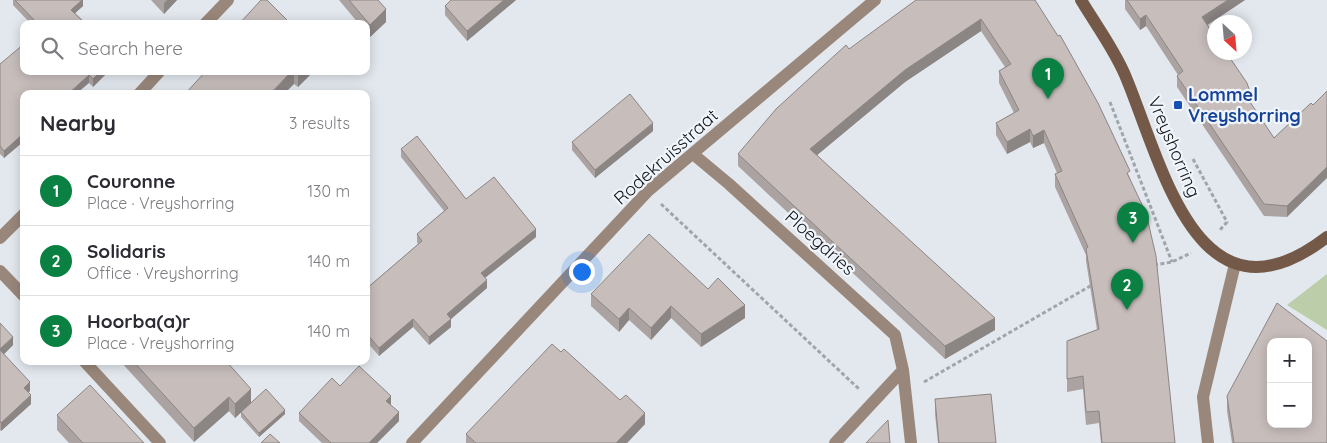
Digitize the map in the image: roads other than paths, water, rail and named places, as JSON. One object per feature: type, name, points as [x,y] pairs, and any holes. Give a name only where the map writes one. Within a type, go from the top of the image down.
[{"type":"main road","name":"Vreyshorring","points":[[1081,0],[1124,73],[1162,174],[1190,226],[1206,246],[1235,264]]},
{"type":"main road","points":[[1235,264],[1261,267],[1290,260],[1306,252],[1327,237]]},
{"type":"street","points":[[209,20],[228,0]]},
{"type":"street","name":"Rodekruisstraat","points":[[412,443],[648,191],[875,0]]},
{"type":"street","points":[[143,90],[156,75]]},
{"type":"street","name":"Ploegdries","points":[[693,154],[730,184],[895,335],[903,370],[911,443]]},
{"type":"street","points":[[0,238],[20,218]]},
{"type":"street","points":[[1208,443],[1203,398],[1235,264]]},
{"type":"street","points":[[0,271],[20,292]]},
{"type":"street","points":[[88,365],[160,443]]},
{"type":"street","points":[[835,443],[903,370]]},
{"type":"place","name":"Couronne","points":[[1048,99]]},
{"type":"place","name":"Lommel Vreyshorring","points":[[1178,105]]},
{"type":"place","name":"Hoorba(a)r","points":[[1133,243]]},
{"type":"place","name":"Solidaris","points":[[1127,310]]}]
